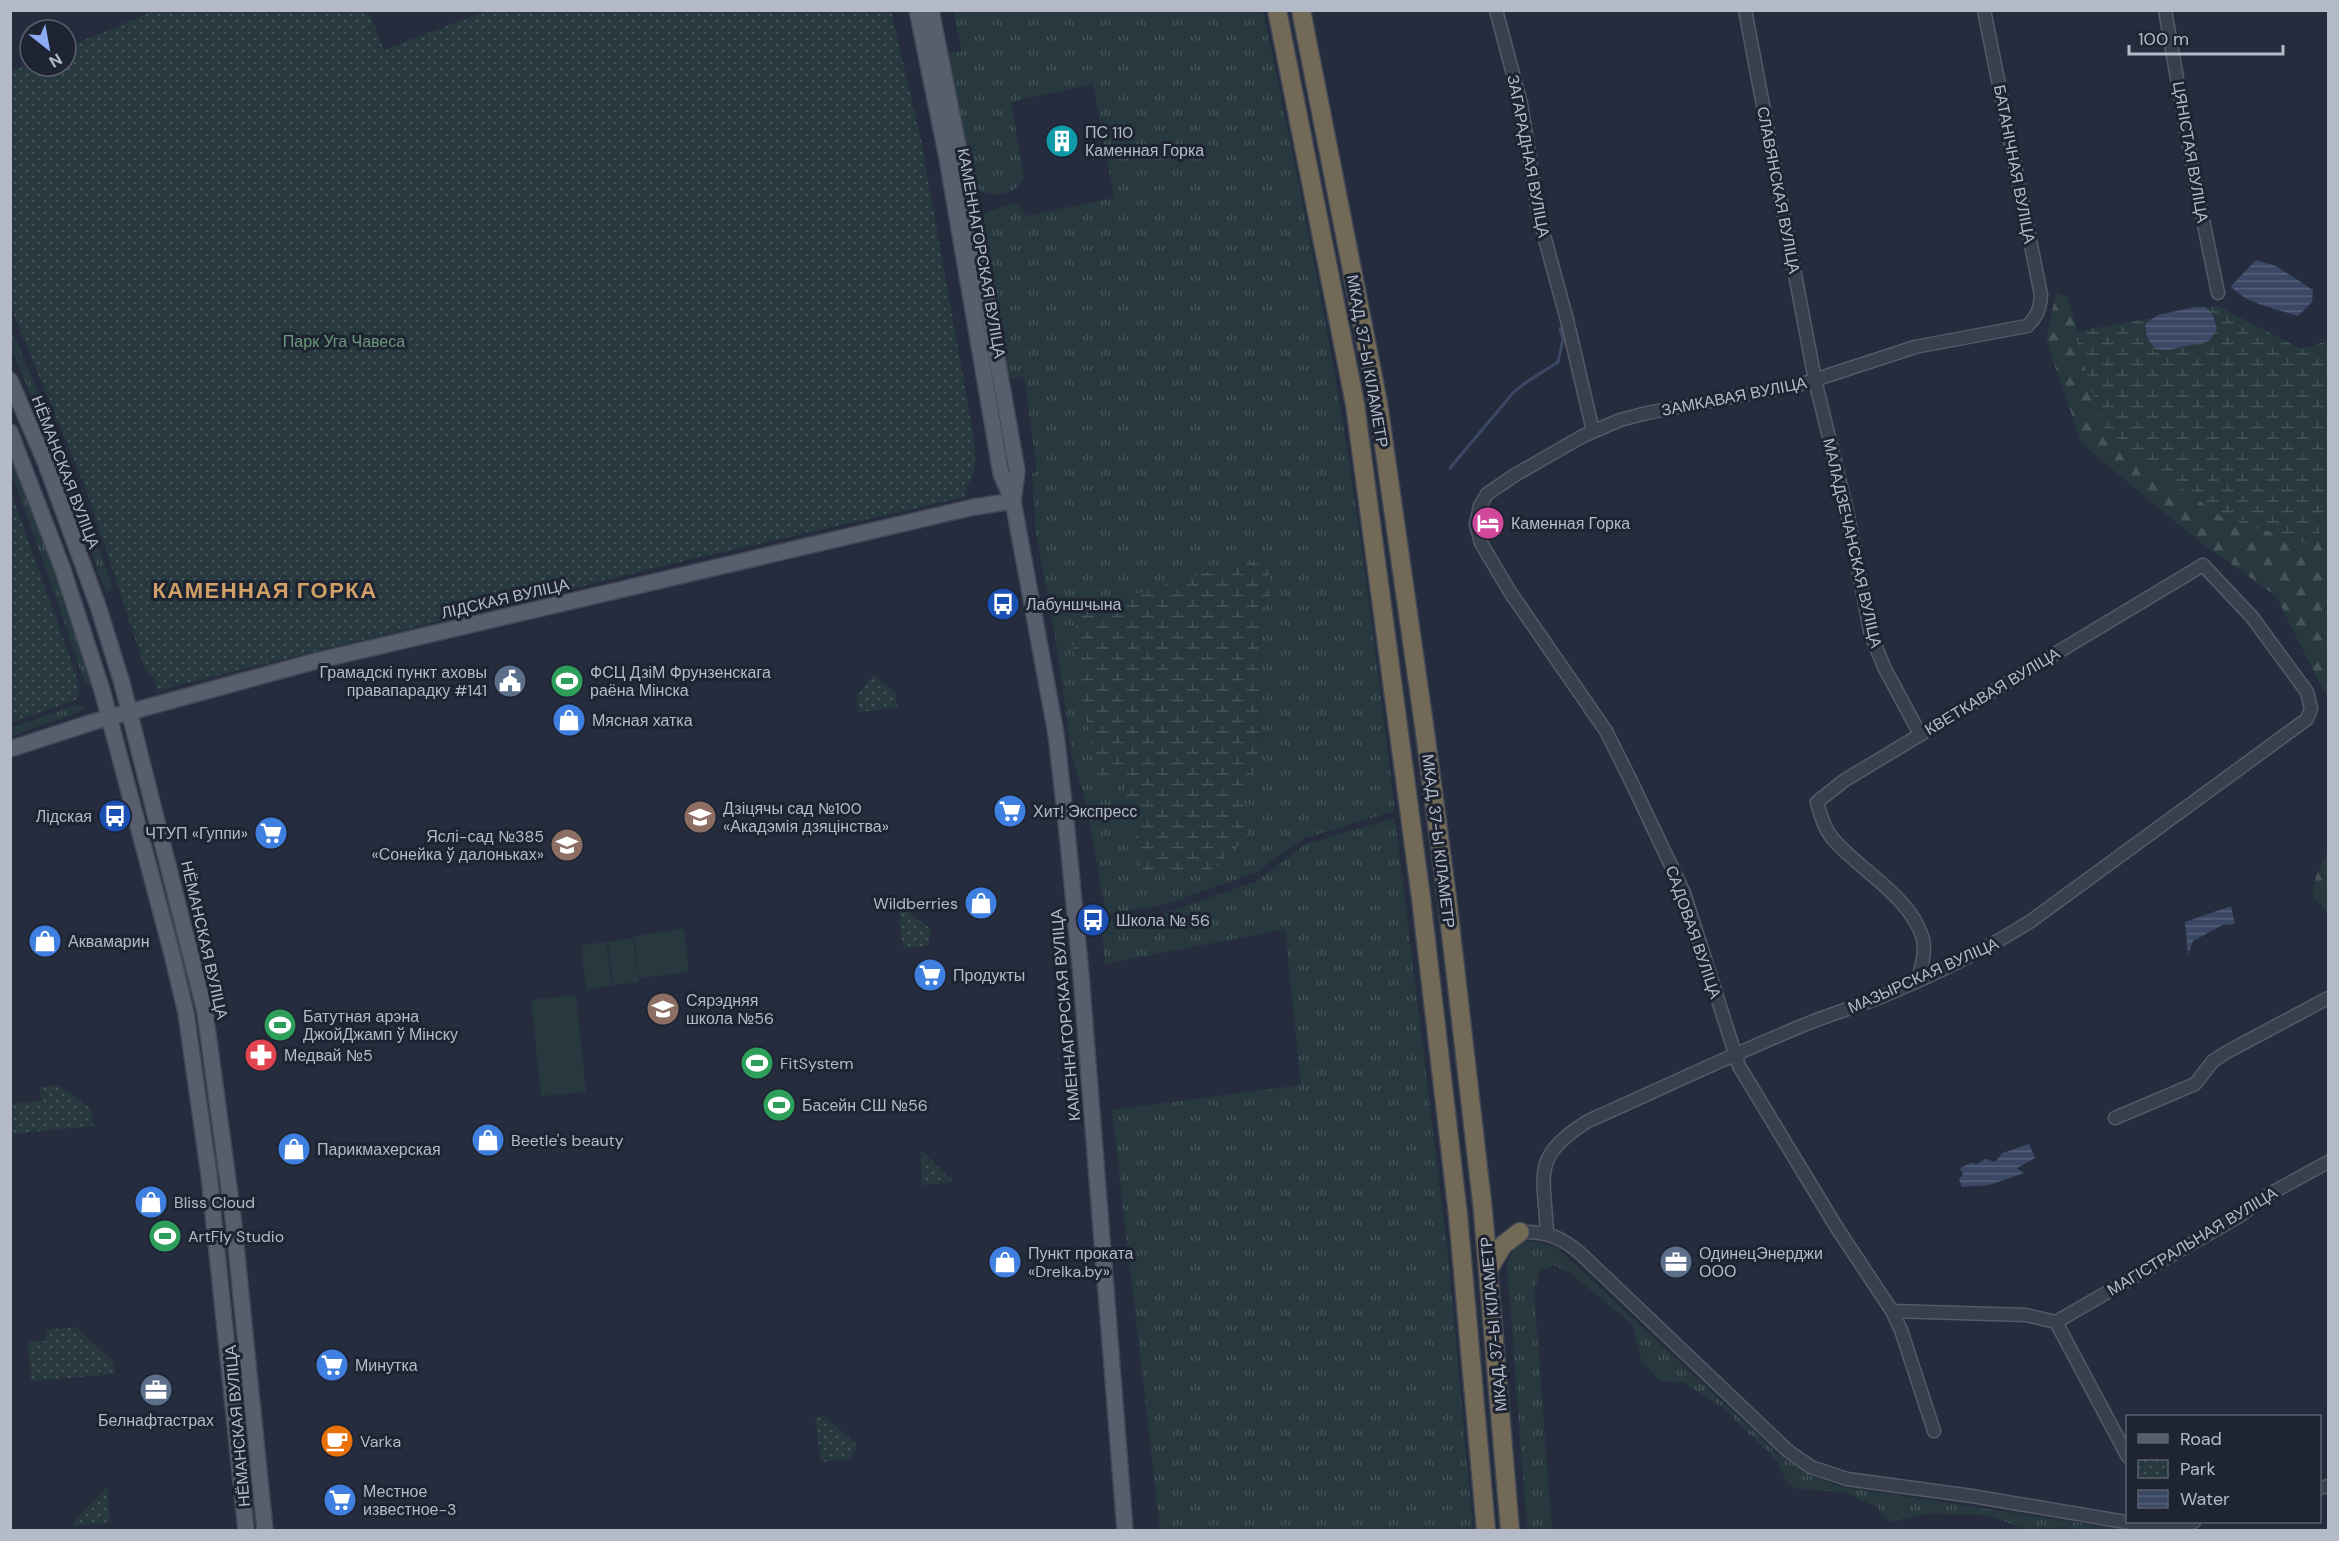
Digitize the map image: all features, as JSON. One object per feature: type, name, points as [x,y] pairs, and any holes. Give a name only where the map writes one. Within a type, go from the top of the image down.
[{"type":"highway","name":"МКАД, 37-Ы КІЛАМЕТР","points":[[1277,10],[1355,404],[1399,728],[1458,1215],[1486,1530]]},
{"type":"highway","name":"МКАД, 37-Ы КІЛАМЕТР","points":[[1301,10],[1378,403],[1394,512],[1445,886],[1483,1211],[1510,1530]]},
{"type":"highway","points":[[1483,1211],[1491,1222],[1520,1232]]},
{"type":"highway","points":[[1489,1268],[1503,1245],[1520,1232]]},
{"type":"main road","name":"КАМЕННАГОРСКАЯ ВУЛІЦА","points":[[917,10],[947,158],[1002,474],[1013,501],[1056,735],[1081,975],[1125,1530]]},
{"type":"main road","name":"КАМЕННАГОРСКАЯ ВУЛІЦА","points":[[931,10],[970,206],[1017,471],[1013,501]]},
{"type":"main road","name":"НЁМАНСКАЯ ВУЛІЦА","points":[[10,380],[46,464],[98,606],[130,712],[205,1012],[235,1228],[265,1530]]},
{"type":"main road","name":"НЁМАНСКАЯ ВУЛІЦА","points":[[10,432],[62,567],[110,718],[186,1013],[225,1322],[246,1530]]},
{"type":"main road","name":"ЛІДСКАЯ ВУЛІЦА","points":[[10,749],[130,712],[316,661],[974,507],[1013,501]]},
{"type":"main road","points":[[198,1098],[216,1096]]},
{"type":"street","name":"ЗАГАРАДНАЯ ВУЛІЦА","points":[[1496,10],[1521,104],[1539,217],[1567,320],[1593,431]]},
{"type":"street","name":"СЛАВЯНСКАЯ ВУЛІЦА","points":[[1744,10],[1814,375]]},
{"type":"street","name":"БАТАНІЧНАЯ ВУЛІЦА","points":[[1984,10],[2041,295],[2040,307],[2031,322]]},
{"type":"street","name":"ЦЯНІСТАЯ ВУЛІЦА","points":[[2165,10],[2196,186],[2218,294]]},
{"type":"street","name":"ЗАМКАВАЯ ВУЛІЦА","points":[[1476,524],[1480,506],[1487,494],[1515,475],[1593,431],[1647,413],[1814,375],[1915,347],[2031,322]]},
{"type":"street","name":"МАЛАДЗЕЧАНСКАЯ ВУЛІЦА","points":[[1814,375],[1846,511],[1871,635],[1885,669],[1920,734]]},
{"type":"street","name":"САДОВАЯ ВУЛІЦА","points":[[1476,524],[1481,543],[1510,592],[1606,731],[1659,836],[1684,893],[1735,1055],[1751,1088],[1892,1311],[1901,1330],[1934,1431]]},
{"type":"street","name":"КВЕТКАВАЯ ВУЛІЦА","points":[[1918,980],[1924,958],[1923,940],[1914,920],[1891,892],[1833,839],[1822,820],[1817,802],[1845,780],[2203,565],[2231,593],[2286,663],[2307,692],[2311,709]]},
{"type":"street","name":"МАЗЫРСКАЯ ВУЛІЦА","points":[[1548,1233],[1544,1168],[1549,1153],[1568,1134],[1588,1121],[1735,1055],[1918,980],[1990,947],[2031,921],[2307,719],[2311,709]]},
{"type":"street","points":[[2115,1118],[2195,1084],[2213,1061],[2328,998]]},
{"type":"street","name":"МАГІСТРАЛЬНАЯ ВУЛІЦА","points":[[2056,1322],[2241,1215],[2266,1196],[2328,1162]]},
{"type":"street","points":[[1520,1232],[1548,1233],[1563,1239],[1788,1451],[1811,1467],[1847,1479],[1972,1496],[2126,1522]]},
{"type":"street","points":[[1892,1311],[2026,1315],[2056,1322],[2126,1455]]},
{"type":"street","points":[[2131,1523],[2160,1523]]},
{"type":"green space","name":"Парк Уга Чавеса","points":[[156,10],[368,11],[384,50],[486,11],[891,11],[921,140],[973,433],[974,470],[965,497],[692,559],[158,690],[153,676],[146,672],[86,489],[11,308],[11,71],[18,68],[18,78],[78,78],[78,43]]},
{"type":"green space","points":[[953,11],[1263,11],[1315,269],[1343,424],[1395,811],[1305,838],[1255,873],[1166,904],[1106,915],[1086,802],[1072,756],[1057,648],[1036,533],[1032,474],[1037,471],[1024,376],[1011,379],[1000,346],[980,225],[985,213],[1008,205],[1019,204],[1025,216],[1114,198],[1093,84],[1011,102],[1024,178],[1014,189],[1006,193],[991,194],[977,188],[972,182],[946,53],[962,52]],"holes":[[[1271,593],[1260,612],[1258,764],[1243,799],[1248,837],[1144,876],[1122,774],[1097,775]]]},
{"type":"green space","points":[[2056,292],[2068,297],[2105,433],[2315,546],[2323,517],[2328,516],[2328,699],[2276,596],[2195,538],[2082,444],[2046,340]]},
{"type":"green space","points":[[2218,306],[2301,349],[2328,341],[2328,516],[2323,517],[2316,546],[2222,517],[2105,433],[2074,332]]},
{"type":"green space","points":[[10,326],[64,457],[113,589],[106,593],[56,454],[11,348]]},
{"type":"green space","points":[[10,453],[48,550],[94,685],[85,684],[11,473]]},
{"type":"green space","points":[[11,492],[75,672],[79,691],[76,700],[11,723]]},
{"type":"green space","points":[[1244,561],[1267,566],[1271,593],[1260,612],[1258,764],[1243,799],[1248,837],[1209,871],[1144,876],[1122,774],[1097,775],[1072,642],[1080,611]]},
{"type":"green space","points":[[874,675],[895,692],[897,708],[859,712],[856,695]]},
{"type":"green space","points":[[77,705],[84,706],[84,710],[11,736],[11,728]]},
{"type":"green space","points":[[1395,818],[1449,1263],[1473,1530],[1160,1530],[1112,1110],[1301,1085],[1285,929],[1105,964],[1101,923],[1162,914],[1257,881],[1306,844]]},
{"type":"green space","points":[[2328,851],[2328,913],[2312,895],[2316,876]]},
{"type":"green space","points":[[898,904],[931,929],[928,946],[903,948]]},
{"type":"green space","points":[[684,929],[689,972],[639,978],[634,936]]},
{"type":"green space","points":[[633,938],[639,982],[613,985],[608,942]]},
{"type":"green space","points":[[606,942],[612,986],[586,989],[581,945]]},
{"type":"green space","points":[[576,995],[586,1092],[541,1096],[531,1000]]},
{"type":"green space","points":[[58,1085],[91,1109],[93,1126],[11,1134],[11,1103],[41,1101],[40,1087]]},
{"type":"green space","points":[[921,1150],[954,1182],[922,1185]]},
{"type":"green space","points":[[1527,1241],[1540,1242],[1557,1248],[1781,1457],[1812,1475],[1842,1487],[2126,1530],[2080,1530],[2063,1527],[2027,1530],[1988,1515],[1927,1514],[1890,1522],[1877,1507],[1844,1492],[1797,1489],[1787,1483],[1778,1462],[1721,1406],[1683,1382],[1660,1381],[1641,1360],[1633,1325],[1570,1273],[1554,1265],[1540,1271],[1534,1291],[1552,1530],[1527,1530],[1507,1264],[1515,1247]]},
{"type":"green space","points":[[77,1327],[114,1363],[115,1374],[31,1381],[28,1342],[46,1341],[45,1330]]},
{"type":"green space","points":[[824,1416],[855,1443],[857,1448],[849,1459],[821,1462],[815,1417]]},
{"type":"green space","points":[[107,1487],[110,1523],[74,1526],[72,1523]]},
{"type":"water","points":[[2256,260],[2276,266],[2313,290],[2312,302],[2298,316],[2243,297],[2231,286]]},
{"type":"water","points":[[2195,307],[2206,307],[2213,316],[2217,329],[2209,341],[2168,350],[2155,349],[2147,337],[2145,324],[2158,315]]},
{"type":"water","points":[[2231,906],[2235,924],[2223,925],[2193,941],[2188,955],[2185,922]]},
{"type":"water","points":[[2029,1144],[2035,1158],[2017,1168],[2024,1173],[1989,1185],[1962,1187],[1959,1179],[1963,1175],[1960,1168],[1971,1163],[1977,1164],[1985,1159],[1995,1162],[2003,1153]]},
{"type":"waterway","points":[[1450,468],[1513,393],[1558,362],[1563,339],[1560,329]]},
{"type":"place","name":"ПС 110 Каменная Горка","points":[[1062,141]]},
{"type":"place","name":"Каменная Горка","points":[[1488,523]]},
{"type":"place","name":"Лабуншчына","points":[[1003,604]]},
{"type":"place","name":"Грамадскі пункт аховы правапарадку #141","points":[[510,681]]},
{"type":"place","name":"ФСЦ ДзіМ Фрунзенскага раёна Мінска","points":[[567,681]]},
{"type":"place","name":"Мясная хатка","points":[[569,720]]},
{"type":"place","name":"Хит! Экспресс","points":[[1010,811]]},
{"type":"place","name":"Лідская","points":[[115,816]]},
{"type":"place","name":"Дзіцячы сад №100 «Акадэмія дзяцінства»","points":[[700,817]]},
{"type":"place","name":"ЧТУП «Гуппи»","points":[[271,833]]},
{"type":"place","name":"Яслі-сад №385 «Сонейка ў далоньках»","points":[[567,845]]},
{"type":"place","name":"Wildberries","points":[[981,903]]},
{"type":"place","name":"Школа № 56","points":[[1093,920]]},
{"type":"place","name":"Аквамарин","points":[[45,941]]},
{"type":"place","name":"Продукты","points":[[930,975]]},
{"type":"place","name":"Сярэдняя школа №56","points":[[663,1009]]},
{"type":"place","name":"Батутная арэна ДжойДжамп ў Мінску","points":[[280,1025]]},
{"type":"place","name":"Медвай №5","points":[[261,1055]]},
{"type":"place","name":"FitSystem","points":[[757,1063]]},
{"type":"place","name":"Басейн СШ №56","points":[[779,1105]]},
{"type":"place","name":"Beetle's beauty","points":[[488,1140]]},
{"type":"place","name":"Парикмахерская","points":[[294,1149]]},
{"type":"place","name":"Bliss Cloud","points":[[151,1202]]},
{"type":"place","name":"ArtFly Studio","points":[[165,1236]]},
{"type":"place","name":"Пункт проката «Drelka.by»","points":[[1005,1262]]},
{"type":"place","name":"ОдинецЭнерджи ООО","points":[[1676,1262]]},
{"type":"place","name":"Минутка","points":[[332,1365]]},
{"type":"place","name":"Белнафтастрах","points":[[156,1390]]},
{"type":"place","name":"Varka","points":[[337,1441]]},
{"type":"place","name":"Местное известное-3","points":[[340,1500]]},
{"type":"district","name":"КАМЕННАЯ ГОРКА","points":[[265,590]]}]
